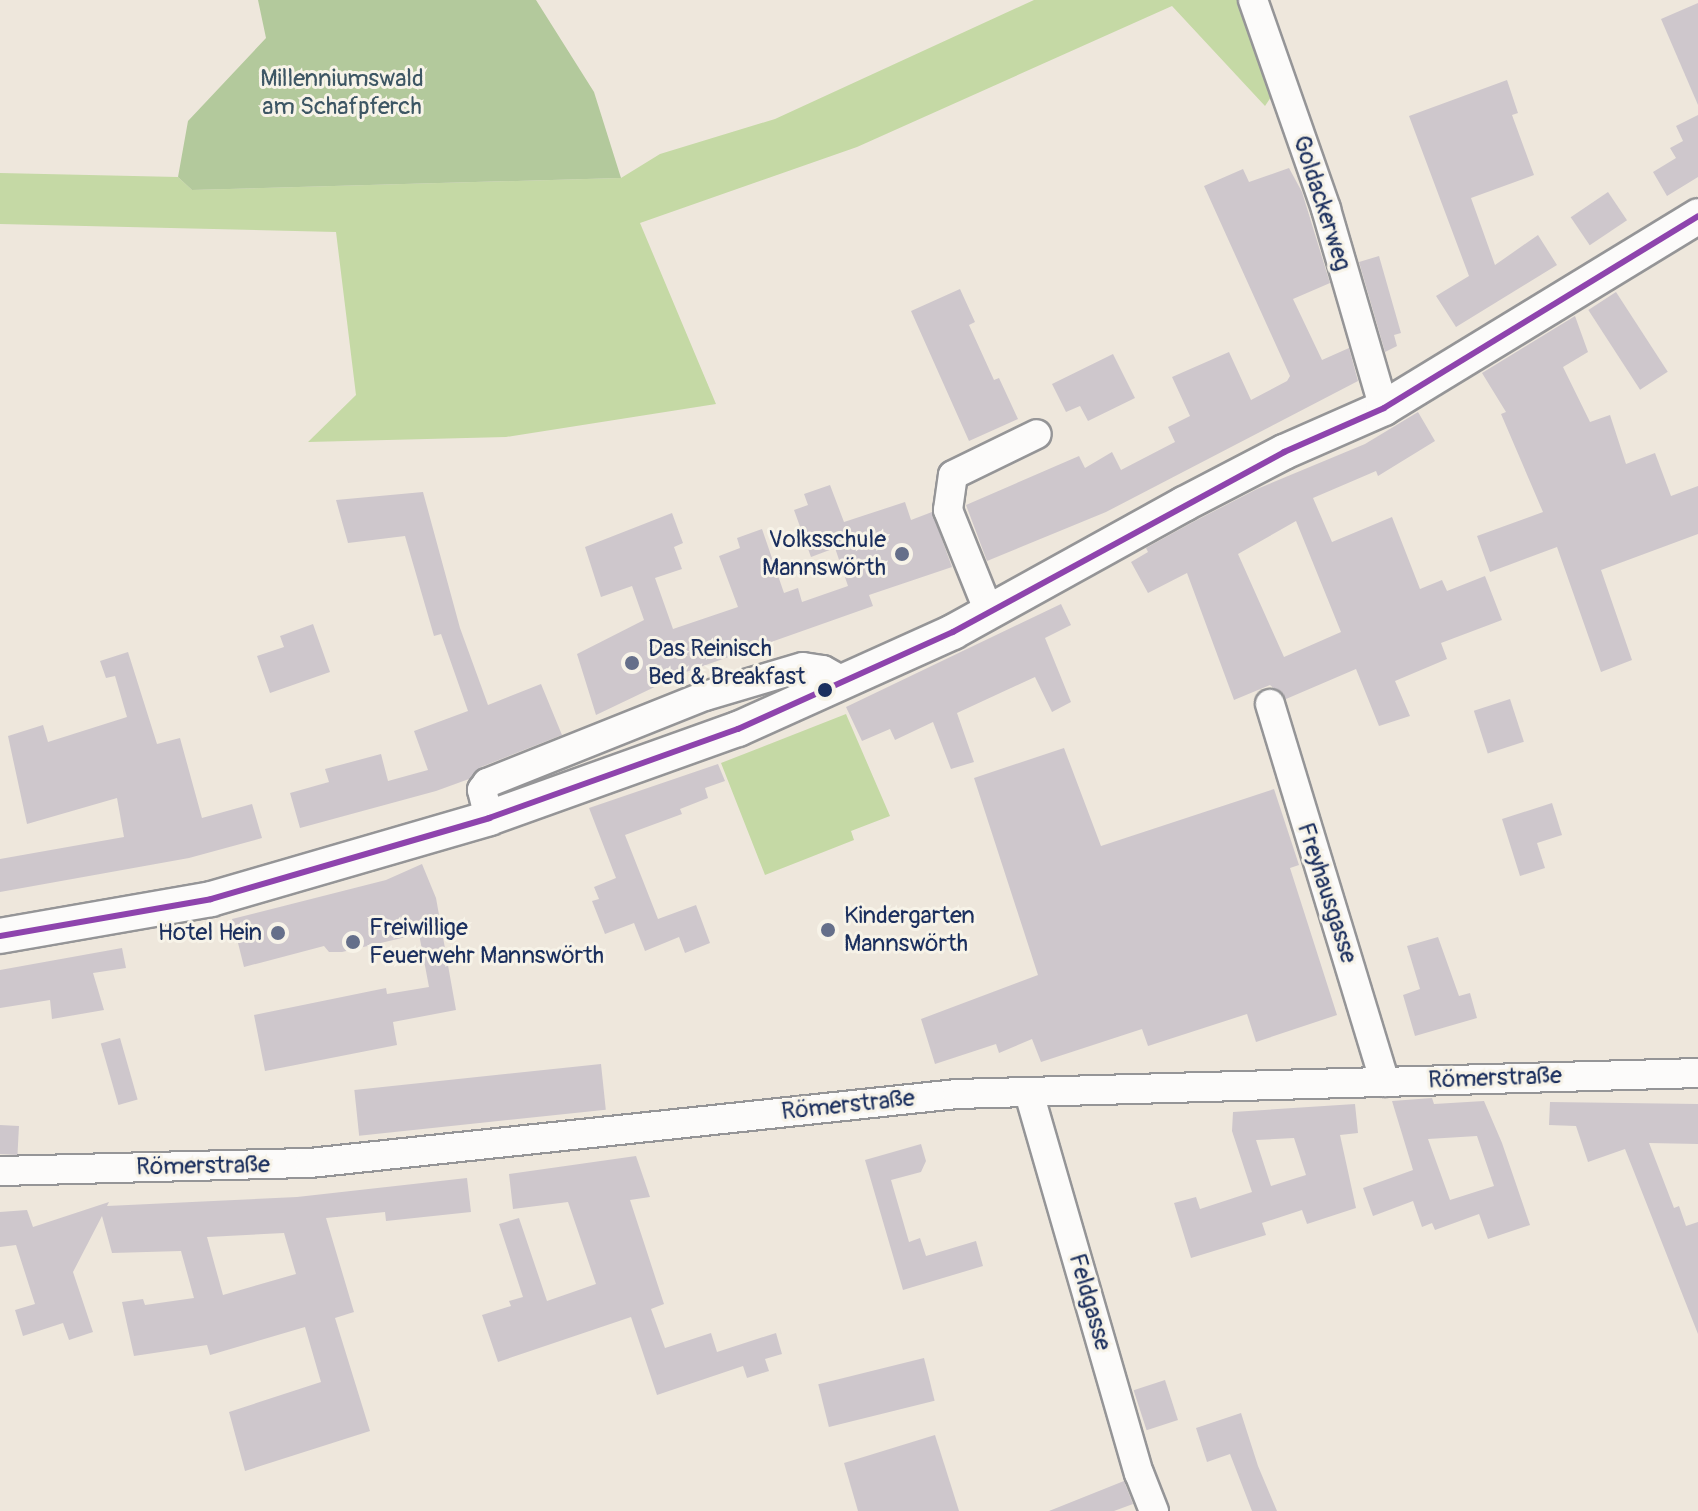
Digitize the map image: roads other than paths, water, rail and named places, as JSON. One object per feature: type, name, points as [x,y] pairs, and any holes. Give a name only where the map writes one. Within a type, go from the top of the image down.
[{"type":"main road","points":[[0,936],[211,899],[489,818],[738,729],[989,612],[1284,452],[1384,408],[1698,216]]},
{"type":"street","name":"Goldackerweg","points":[[1253,0],[1326,209],[1384,408]]},
{"type":"street","points":[[989,612],[948,510],[953,475],[1037,434]]},
{"type":"street","points":[[489,818],[482,790],[487,783],[705,696],[803,667],[823,670],[843,681]]},
{"type":"street","name":"Freyhausgasse","points":[[1270,704],[1385,1082]]},
{"type":"street","points":[[607,735],[620,772]]},
{"type":"street","name":"Römerstraße","points":[[0,1171],[310,1163],[957,1094],[1698,1073]]},
{"type":"street","name":"Feldgasse","points":[[1029,1093],[1139,1473],[1154,1511]]},
{"type":"place","name":"Volksschule Mannswörth","points":[[902,554]]},
{"type":"place","name":"Das Reinisch Bed & Breakfast","points":[[632,663]]},
{"type":"place","name":"Kindergarten Mannswörth","points":[[828,930]]},
{"type":"place","name":"Hotel Hein","points":[[278,933]]},
{"type":"place","name":"Freiwillige Feuerwehr Mannswörth","points":[[353,942]]},
{"type":"park label","name":"Millenniumswald am Schafpferch","points":[[342,93]]}]
